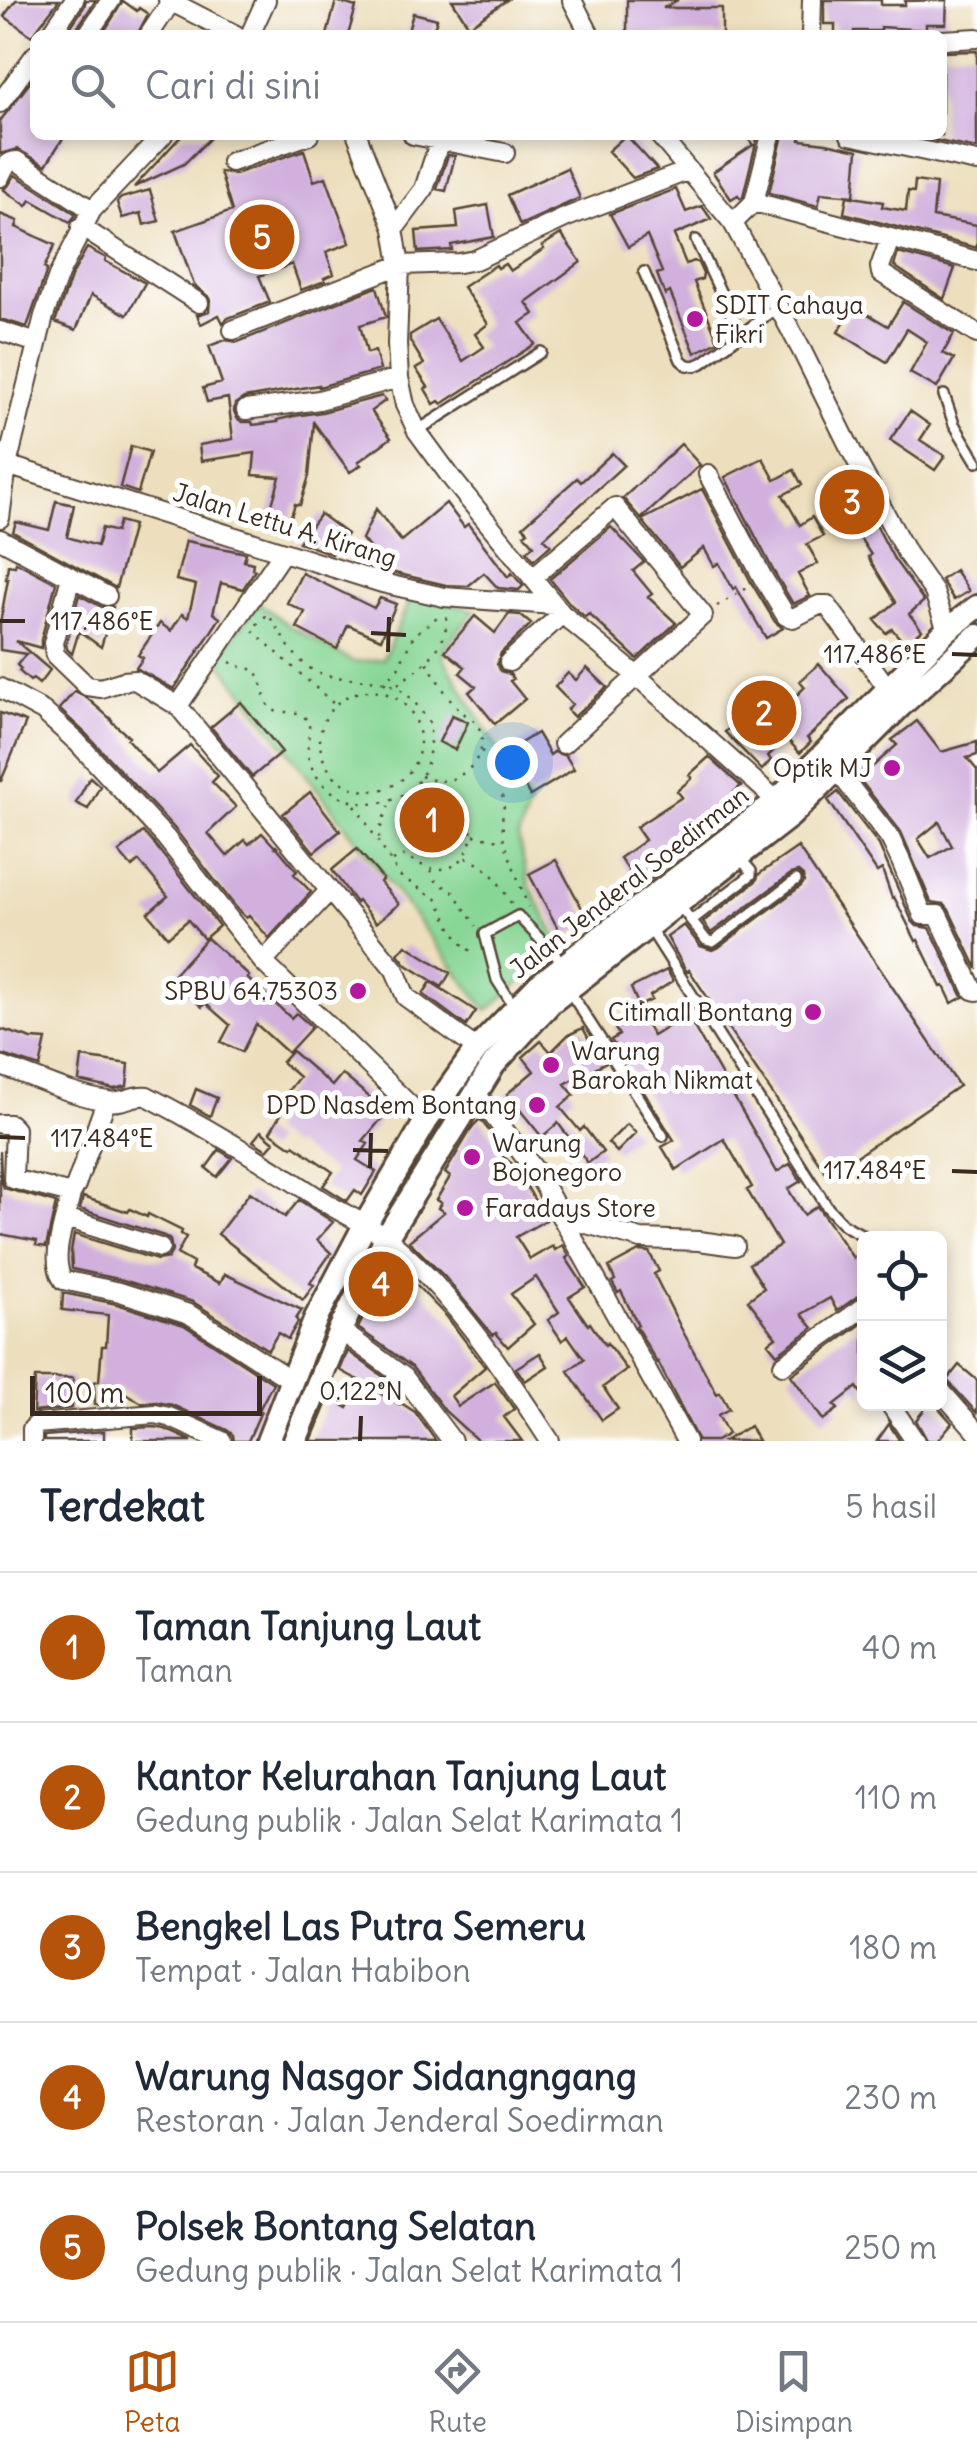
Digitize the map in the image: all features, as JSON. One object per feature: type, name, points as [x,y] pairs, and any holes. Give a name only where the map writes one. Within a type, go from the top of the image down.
[{"type":"street","points":[[53,30],[74,0]]},
{"type":"street","points":[[90,30],[111,0]]},
{"type":"street","points":[[252,30],[266,0]]},
{"type":"street","points":[[572,0],[587,30]]},
{"type":"street","points":[[811,30],[812,0]]},
{"type":"street","points":[[152,30],[170,1],[226,30]]},
{"type":"street","points":[[947,40],[977,38]]},
{"type":"street","points":[[3,92],[30,61]]},
{"type":"street","points":[[0,518],[8,465],[50,295],[92,210],[158,140]]},
{"type":"street","points":[[231,162],[294,140]]},
{"type":"street","points":[[365,140],[394,229],[400,266],[398,378],[417,432],[558,610],[777,801]]},
{"type":"street","points":[[394,229],[424,189],[440,140],[505,152]]},
{"type":"street","points":[[663,140],[732,222],[907,554],[967,629],[977,669]]},
{"type":"street","points":[[732,222],[754,202],[771,140]]},
{"type":"street","points":[[874,140],[977,162]]},
{"type":"street","points":[[0,177],[6,164],[17,162],[92,210]]},
{"type":"street","points":[[233,330],[400,266],[475,260],[567,217],[687,170]]},
{"type":"street","points":[[754,202],[977,260]]},
{"type":"street","points":[[81,228],[199,303]]},
{"type":"street","points":[[890,239],[881,273],[977,334]]},
{"type":"street","points":[[0,331],[37,343]]},
{"type":"street","points":[[246,410],[319,400],[398,378]]},
{"type":"street","name":"Jalan Lettu A. Kirang","points":[[8,465],[350,574],[444,597],[558,610]]},
{"type":"street","points":[[708,474],[788,618],[827,605],[889,690]]},
{"type":"street","points":[[532,578],[615,506],[703,615],[563,744]]},
{"type":"street","points":[[0,539],[106,596]]},
{"type":"street","points":[[178,706],[283,552]]},
{"type":"street","points":[[71,577],[53,642],[56,654],[91,688],[135,680],[178,706],[394,970],[406,996],[476,1050]]},
{"type":"street","points":[[508,662],[558,610]]},
{"type":"street","name":"Jalan Jenderal Soedirman","points":[[268,1441],[316,1318],[365,1225],[426,1121],[476,1050],[515,1008],[565,965],[777,801],[889,690],[967,629]]},
{"type":"street","name":"Jalan Jenderal Soedirman","points":[[295,1441],[340,1330],[386,1238],[494,1064],[551,1002],[650,927],[685,912],[739,856],[790,816],[900,706],[967,629]]},
{"type":"street","points":[[0,688],[43,712],[77,742],[165,837],[263,962],[426,1121]]},
{"type":"street","points":[[836,770],[890,838],[922,915],[938,915],[973,990],[977,991]]},
{"type":"street","points":[[263,962],[329,891]]},
{"type":"street","points":[[0,1066],[106,1101],[148,1096],[219,1134],[386,1238],[443,1292],[550,1441]]},
{"type":"street","points":[[475,1092],[529,1160],[686,1441]]},
{"type":"street","points":[[106,1101],[70,1194],[56,1256],[58,1274],[63,1280],[120,1292],[188,1314],[291,1380]]},
{"type":"street","points":[[0,1124],[10,1124],[15,1129],[6,1179],[70,1194]]},
{"type":"street","points":[[561,1217],[641,1240],[735,1246]]},
{"type":"street","points":[[66,1218],[160,1248]]},
{"type":"street","points":[[783,1364],[857,1313]]},
{"type":"street","points":[[340,1330],[404,1377],[452,1441]]},
{"type":"street","points":[[947,1397],[975,1426]]},
{"type":"street","points":[[895,1411],[915,1441]]},
{"type":"street","points":[[32,1441],[36,1424],[155,1414],[222,1441]]},
{"type":"lane","points":[[696,240],[740,334]]},
{"type":"lane","points":[[644,272],[686,366],[702,362],[778,306]]},
{"type":"lane","points":[[417,432],[542,352]]},
{"type":"lane","points":[[944,395],[954,424],[977,462]]},
{"type":"lane","points":[[685,912],[706,940],[712,942],[796,880]]},
{"type":"lane","points":[[515,1008],[497,980],[485,934],[518,916],[565,965]]},
{"type":"lane","points":[[650,927],[828,1208],[857,1232]]},
{"type":"lane","points":[[568,989],[663,1136]]},
{"type":"path","points":[[703,615],[763,578]]},
{"type":"path","points":[[384,684],[398,668],[414,635],[446,610],[448,624],[443,643],[427,662],[396,686]]},
{"type":"path","points":[[232,653],[229,662],[256,670],[266,704],[273,711],[299,713],[309,721],[308,756],[316,775],[338,797],[354,804],[374,804],[390,801],[410,789],[421,776],[430,746],[430,724],[413,700],[396,686],[331,677],[310,668],[288,645],[268,614],[251,630],[334,704]]},
{"type":"path","points":[[421,776],[436,782],[452,780],[470,769],[481,751],[482,738],[477,724],[451,700],[427,662]]},
{"type":"path","points":[[371,690],[390,695],[406,706],[417,723],[420,742],[416,762],[405,778],[388,789],[369,792],[350,788],[334,777],[323,760],[319,740],[334,704],[351,694],[371,690]]},
{"type":"path","points":[[466,858],[484,865],[518,916],[529,910],[504,840],[504,805],[498,774],[492,757],[481,751]]},
{"type":"path","points":[[392,862],[405,855],[432,870],[453,867],[466,858],[472,835],[470,819],[456,802],[434,795],[419,800],[410,789]]},
{"type":"path","points":[[378,840],[390,801]]},
{"type":"path","points":[[354,804],[400,876],[438,900],[453,932],[468,951],[485,934],[452,890],[437,882],[432,870]]},
{"type":"path","points":[[472,835],[504,840]]},
{"type":"green space","points":[[412,596],[475,610],[444,648],[443,657],[530,804],[518,837],[529,885],[561,947],[487,1011],[217,658],[259,603],[291,627],[354,662],[383,659]]},
{"type":"building","points":[[16,0],[59,0],[30,35],[4,16]]},
{"type":"building","points":[[86,0],[96,0],[76,30],[68,30]]},
{"type":"building","points":[[452,0],[507,0],[469,26]]},
{"type":"building","points":[[627,0],[678,0],[663,8],[722,8],[722,30],[627,30]]},
{"type":"building","points":[[824,0],[881,0],[881,5],[905,5],[905,1],[947,0],[946,24],[926,24],[926,30],[835,30],[835,24],[824,24]]},
{"type":"building","points":[[123,1],[148,14],[140,30],[105,30]]},
{"type":"building","points":[[336,1],[356,7],[349,30],[328,30]]},
{"type":"building","points":[[413,13],[437,19],[434,30],[408,30]]},
{"type":"building","points":[[977,51],[977,149],[933,140],[947,140],[947,52]]},
{"type":"building","points":[[30,82],[30,140],[62,140],[46,165],[17,149],[0,154],[0,121]]},
{"type":"building","points":[[177,140],[208,140],[184,164],[134,187]]},
{"type":"building","points":[[620,140],[631,140],[657,169],[633,178],[608,151]]},
{"type":"building","points":[[749,140],[757,140],[743,196],[731,199],[713,172],[753,145]]},
{"type":"building","points":[[782,140],[858,150],[854,196],[821,193],[818,206],[769,193]]},
{"type":"building","points":[[304,150],[314,181],[326,177],[350,243],[326,252],[334,274],[301,290],[292,264],[259,276],[270,302],[223,323],[219,315],[201,324],[197,315],[209,311],[210,298],[194,285],[175,231],[232,211],[220,172],[235,174]]},
{"type":"building","points":[[448,155],[455,156],[446,191],[437,189]]},
{"type":"building","points":[[567,168],[580,198],[520,225],[507,195]]},
{"type":"building","points":[[15,175],[75,216],[70,222],[31,200],[27,206],[3,189]]},
{"type":"building","points":[[915,181],[936,184],[933,217],[977,225],[977,248],[844,213],[847,196],[883,202],[882,207],[906,211],[908,191],[914,192]]},
{"type":"building","points":[[676,189],[686,212],[702,206],[711,219],[674,235],[686,264],[698,263],[703,274],[702,279],[694,282],[718,341],[695,353],[670,292],[665,295],[657,274],[662,272],[647,236],[628,247],[610,214]]},
{"type":"building","points":[[150,190],[159,221],[144,225],[141,213],[122,218],[117,202],[121,198]]},
{"type":"building","points":[[488,205],[494,237],[451,245],[452,250],[418,252],[416,231],[458,228],[456,211]]},
{"type":"building","points":[[0,214],[18,221],[16,227],[55,245],[27,327],[0,319]]},
{"type":"building","points":[[561,234],[581,262],[526,302],[534,314],[520,323],[535,344],[442,404],[434,404],[416,369],[424,364],[410,335],[436,319],[463,361],[484,347],[475,334],[488,324],[463,287],[496,265],[498,268],[505,264],[510,271]]},
{"type":"building","points":[[87,248],[145,283],[127,315],[91,295],[76,330],[55,322],[71,277]]},
{"type":"building","points":[[898,253],[955,268],[944,299],[894,266]]},
{"type":"building","points":[[377,287],[386,317],[360,325],[367,353],[375,351],[380,370],[319,387],[244,398],[235,404],[237,418],[253,425],[382,396],[386,400],[371,411],[391,438],[350,472],[314,423],[309,476],[300,505],[295,504],[287,528],[267,522],[280,477],[253,475],[255,453],[201,461],[199,445],[233,439],[228,398],[207,402],[203,388],[222,383],[209,346],[225,340],[238,342]]},
{"type":"building","points":[[903,302],[954,334],[943,353],[954,359],[937,388],[910,373],[927,342],[907,329],[887,362],[838,332],[854,306],[888,326]]},
{"type":"building","points":[[910,411],[930,425],[920,440],[945,456],[935,470],[890,440]]},
{"type":"building","points":[[681,444],[700,465],[641,519],[623,498]]},
{"type":"building","points":[[131,446],[150,452],[138,493],[120,487]]},
{"type":"building","points":[[612,453],[624,465],[544,538],[551,545],[534,560],[527,551],[534,545],[524,534],[528,531],[523,526]]},
{"type":"building","points":[[763,458],[775,480],[794,470],[802,485],[783,495],[800,525],[812,517],[823,536],[807,544],[818,563],[798,574],[810,596],[793,604],[725,477]]},
{"type":"building","points":[[851,477],[894,559],[924,601],[909,614],[922,630],[905,644],[892,629],[886,633],[875,620],[896,602],[853,527],[846,530],[827,488]]},
{"type":"building","points":[[702,489],[752,584],[775,622],[783,628],[766,638],[736,587],[733,589],[719,563],[714,566],[704,548],[680,567],[642,520]]},
{"type":"building","points":[[56,501],[74,505],[67,537],[97,546],[102,528],[116,532],[119,521],[133,525],[116,588],[13,532],[16,522],[49,530]]},
{"type":"building","points":[[446,503],[464,527],[468,524],[508,577],[512,573],[523,586],[519,590],[498,588],[484,573],[468,586],[446,585],[382,570],[384,566],[362,539],[376,509],[401,541]]},
{"type":"building","points":[[320,514],[347,534],[332,554],[299,542]]},
{"type":"building","points":[[611,527],[644,562],[633,571],[652,594],[648,597],[676,623],[637,659],[589,614],[585,617],[571,605],[550,579]]},
{"type":"building","points":[[186,541],[246,553],[244,561],[253,563],[255,570],[243,589],[221,583],[213,613],[220,618],[174,689],[136,668],[143,658],[138,655],[160,623],[171,631],[182,614],[188,618],[196,585],[176,580]]},
{"type":"building","points":[[16,562],[56,583],[41,648],[16,641],[50,670],[39,684],[19,671],[17,665],[26,654],[0,650],[8,565],[15,566]]},
{"type":"building","points":[[955,570],[969,591],[954,600],[941,580]]},
{"type":"building","points":[[302,573],[374,608],[380,598],[396,604],[381,639],[348,625],[337,649],[297,628],[305,612],[287,603]]},
{"type":"building","points":[[79,595],[102,607],[113,607],[101,647],[79,631],[72,654],[66,644]]},
{"type":"building","points":[[509,614],[520,615],[531,624],[501,653],[497,664],[500,671],[510,674],[510,681],[525,699],[495,724],[469,692],[476,686],[460,673],[465,667],[445,651],[475,616],[495,633]]},
{"type":"building","points":[[819,664],[849,699],[807,738],[811,742],[800,753],[786,738],[768,756],[771,760],[762,770],[725,732],[764,694],[781,711],[805,687],[800,681]]},
{"type":"building","points":[[587,668],[607,687],[574,717],[567,710],[572,704],[555,687],[568,673],[576,680]]},
{"type":"building","points":[[75,691],[129,737],[157,773],[190,745],[218,776],[212,782],[236,807],[208,833],[227,856],[245,840],[249,844],[262,833],[297,871],[294,874],[311,892],[269,938],[238,910],[174,828],[59,709]]},
{"type":"building","points":[[241,702],[282,752],[252,777],[211,727]]},
{"type":"building","points":[[0,713],[26,722],[1,781],[0,781]]},
{"type":"building","points":[[452,715],[468,722],[455,750],[439,742]]},
{"type":"building","points":[[917,721],[941,752],[977,742],[977,755],[967,758],[977,770],[977,969],[949,910],[944,904],[931,902],[901,832],[856,775],[868,765],[871,768],[897,745],[892,740]],"holes":[[[939,822],[952,846],[930,858],[918,839]]]},
{"type":"building","points":[[537,733],[550,755],[554,752],[566,756],[574,769],[530,796],[506,752]]},
{"type":"building","points":[[709,757],[741,786],[699,824],[666,846],[674,858],[640,887],[620,858],[645,840],[636,827],[682,797],[677,791]]},
{"type":"building","points":[[90,777],[100,786],[88,809],[76,803]]},
{"type":"building","points":[[310,792],[340,831],[314,852],[283,814]]},
{"type":"building","points":[[838,792],[879,845],[912,921],[930,928],[963,997],[952,1003],[944,986],[941,987],[892,898],[882,869],[877,872],[828,800]]},
{"type":"building","points":[[143,832],[219,926],[204,939],[188,920],[168,937],[148,913],[168,896],[139,861],[132,867],[119,852]]},
{"type":"building","name":"Citimall Bontang","points":[[798,847],[959,1086],[828,1176],[667,937],[684,925],[700,946],[718,948],[801,886],[803,876],[798,872],[791,874],[711,933],[703,922]]},
{"type":"building","points":[[357,849],[399,904],[376,923],[332,870]]},
{"type":"building","points":[[556,860],[590,923],[563,938],[529,874]]},
{"type":"building","points":[[207,938],[291,1018],[296,1013],[312,1027],[288,1053],[256,1024],[242,1052],[221,1042],[230,1025],[170,979]]},
{"type":"building","points":[[406,945],[450,973],[442,987],[407,965],[398,954]]},
{"type":"building","points":[[667,970],[673,981],[639,1006],[631,988]]},
{"type":"building","points":[[431,982],[476,1011],[466,1026],[423,994]]},
{"type":"building","points":[[638,1012],[653,1036],[687,1015],[777,1172],[790,1164],[801,1181],[788,1189],[804,1215],[817,1206],[853,1258],[857,1255],[857,1297],[837,1311],[830,1298],[802,1314],[813,1328],[777,1354],[768,1343],[776,1337],[748,1300],[764,1288],[749,1264],[780,1245],[747,1190],[752,1187],[724,1139],[676,1170],[662,1147],[674,1140],[611,1040],[619,1035],[614,1027]]},
{"type":"building","points":[[583,1028],[606,1062],[565,1084],[574,1095],[560,1107],[580,1131],[584,1127],[603,1152],[588,1163],[558,1123],[542,1137],[507,1094],[534,1071],[523,1057],[541,1041],[551,1052],[568,1035]]},
{"type":"building","points":[[0,1029],[46,1040],[40,1067],[0,1054]]},
{"type":"building","points":[[292,1051],[332,1086],[342,1074],[387,1112],[363,1141],[368,1144],[357,1160],[376,1172],[362,1195],[355,1190],[347,1201],[323,1186],[333,1172],[270,1132],[286,1106],[280,1101],[299,1077],[282,1062]]},
{"type":"building","points":[[82,1057],[129,1064],[127,1086],[114,1089],[79,1081]]},
{"type":"building","points":[[196,1089],[217,1098],[210,1116],[190,1105]]},
{"type":"building","points":[[480,1119],[503,1149],[499,1153],[527,1180],[526,1185],[546,1220],[516,1237],[530,1259],[563,1245],[569,1256],[566,1258],[585,1287],[569,1297],[627,1370],[603,1387],[618,1409],[602,1420],[568,1371],[584,1359],[568,1336],[562,1341],[548,1320],[559,1312],[536,1277],[511,1294],[534,1324],[508,1347],[409,1241],[444,1212],[436,1200],[450,1177],[445,1173]]},
{"type":"building","points":[[627,1124],[636,1133],[617,1152],[608,1143]]},
{"type":"building","points":[[261,1131],[274,1142],[267,1150],[253,1141]]},
{"type":"building","points":[[219,1150],[232,1158],[217,1177],[206,1168]]},
{"type":"building","points":[[0,1151],[4,1188],[56,1203],[46,1247],[36,1245],[37,1241],[0,1234]]},
{"type":"building","points":[[250,1192],[285,1217],[299,1200],[333,1222],[317,1240],[331,1253],[303,1300],[218,1234]]},
{"type":"building","points":[[83,1197],[147,1217],[148,1214],[182,1231],[186,1237],[177,1254],[193,1263],[191,1269],[220,1283],[225,1274],[302,1310],[288,1339],[278,1333],[268,1350],[193,1302],[72,1269],[74,1234],[157,1260],[168,1258],[172,1251],[170,1240],[164,1236],[80,1209]]},
{"type":"building","points":[[639,1251],[649,1252],[659,1271],[654,1274],[681,1328],[729,1409],[718,1415],[728,1434],[716,1441],[698,1441],[621,1291],[618,1293],[612,1282],[615,1280],[609,1267]]},
{"type":"building","points":[[392,1260],[447,1317],[485,1367],[451,1396],[458,1406],[495,1382],[514,1409],[504,1417],[522,1441],[478,1441],[445,1411],[412,1367],[358,1328]]},
{"type":"building","points":[[63,1293],[117,1304],[184,1325],[273,1383],[248,1441],[234,1441],[227,1430],[172,1405],[142,1403],[115,1387],[116,1404],[95,1405],[94,1382],[99,1381],[108,1315],[62,1310]]},
{"type":"building","points":[[857,1327],[857,1387],[834,1405],[838,1409],[823,1420],[791,1375]]},
{"type":"building","points":[[348,1351],[385,1378],[378,1392],[415,1412],[436,1441],[311,1441],[329,1397],[348,1408],[362,1382],[340,1370]]},
{"type":"building","points":[[540,1353],[548,1366],[525,1381],[516,1368]]},
{"type":"building","points":[[959,1365],[977,1380],[977,1413],[947,1380]]},
{"type":"building","points":[[35,1378],[73,1378],[72,1408],[33,1412]]},
{"type":"building","points":[[923,1411],[941,1411],[952,1423],[937,1441],[927,1440],[916,1420]]},
{"type":"building","points":[[889,1424],[900,1441],[877,1441]]},
{"type":"building","points":[[750,1426],[758,1441],[724,1441]]},
{"type":"building","points":[[154,1427],[192,1441],[133,1441],[133,1428]]},
{"type":"building","points":[[104,1431],[104,1441],[44,1441],[44,1436]]},
{"type":"place","name":"Polsek Bontang Selatan","points":[[262,237]]},
{"type":"place","name":"SDIT Cahaya Fikri","points":[[695,319]]},
{"type":"place","name":"Bengkel Las Putra Semeru","points":[[852,502]]},
{"type":"place","name":"Kantor Kelurahan Tanjung Laut","points":[[764,713]]},
{"type":"place","name":"Optik MJ","points":[[892,768]]},
{"type":"place","name":"Taman Tanjung Laut","points":[[432,820]]},
{"type":"place","name":"SPBU 64.75303","points":[[358,991]]},
{"type":"place","name":"Citimall Bontang","points":[[813,1012]]},
{"type":"place","name":"Warung Barokah Nikmat","points":[[551,1065]]},
{"type":"place","name":"DPD Nasdem Bontang","points":[[537,1105]]},
{"type":"place","name":"Warung Bojonegoro","points":[[472,1157]]},
{"type":"place","name":"Faradays Store","points":[[465,1208]]},
{"type":"place","name":"Warung Nasgor Sidangngang","points":[[381,1284]]}]
